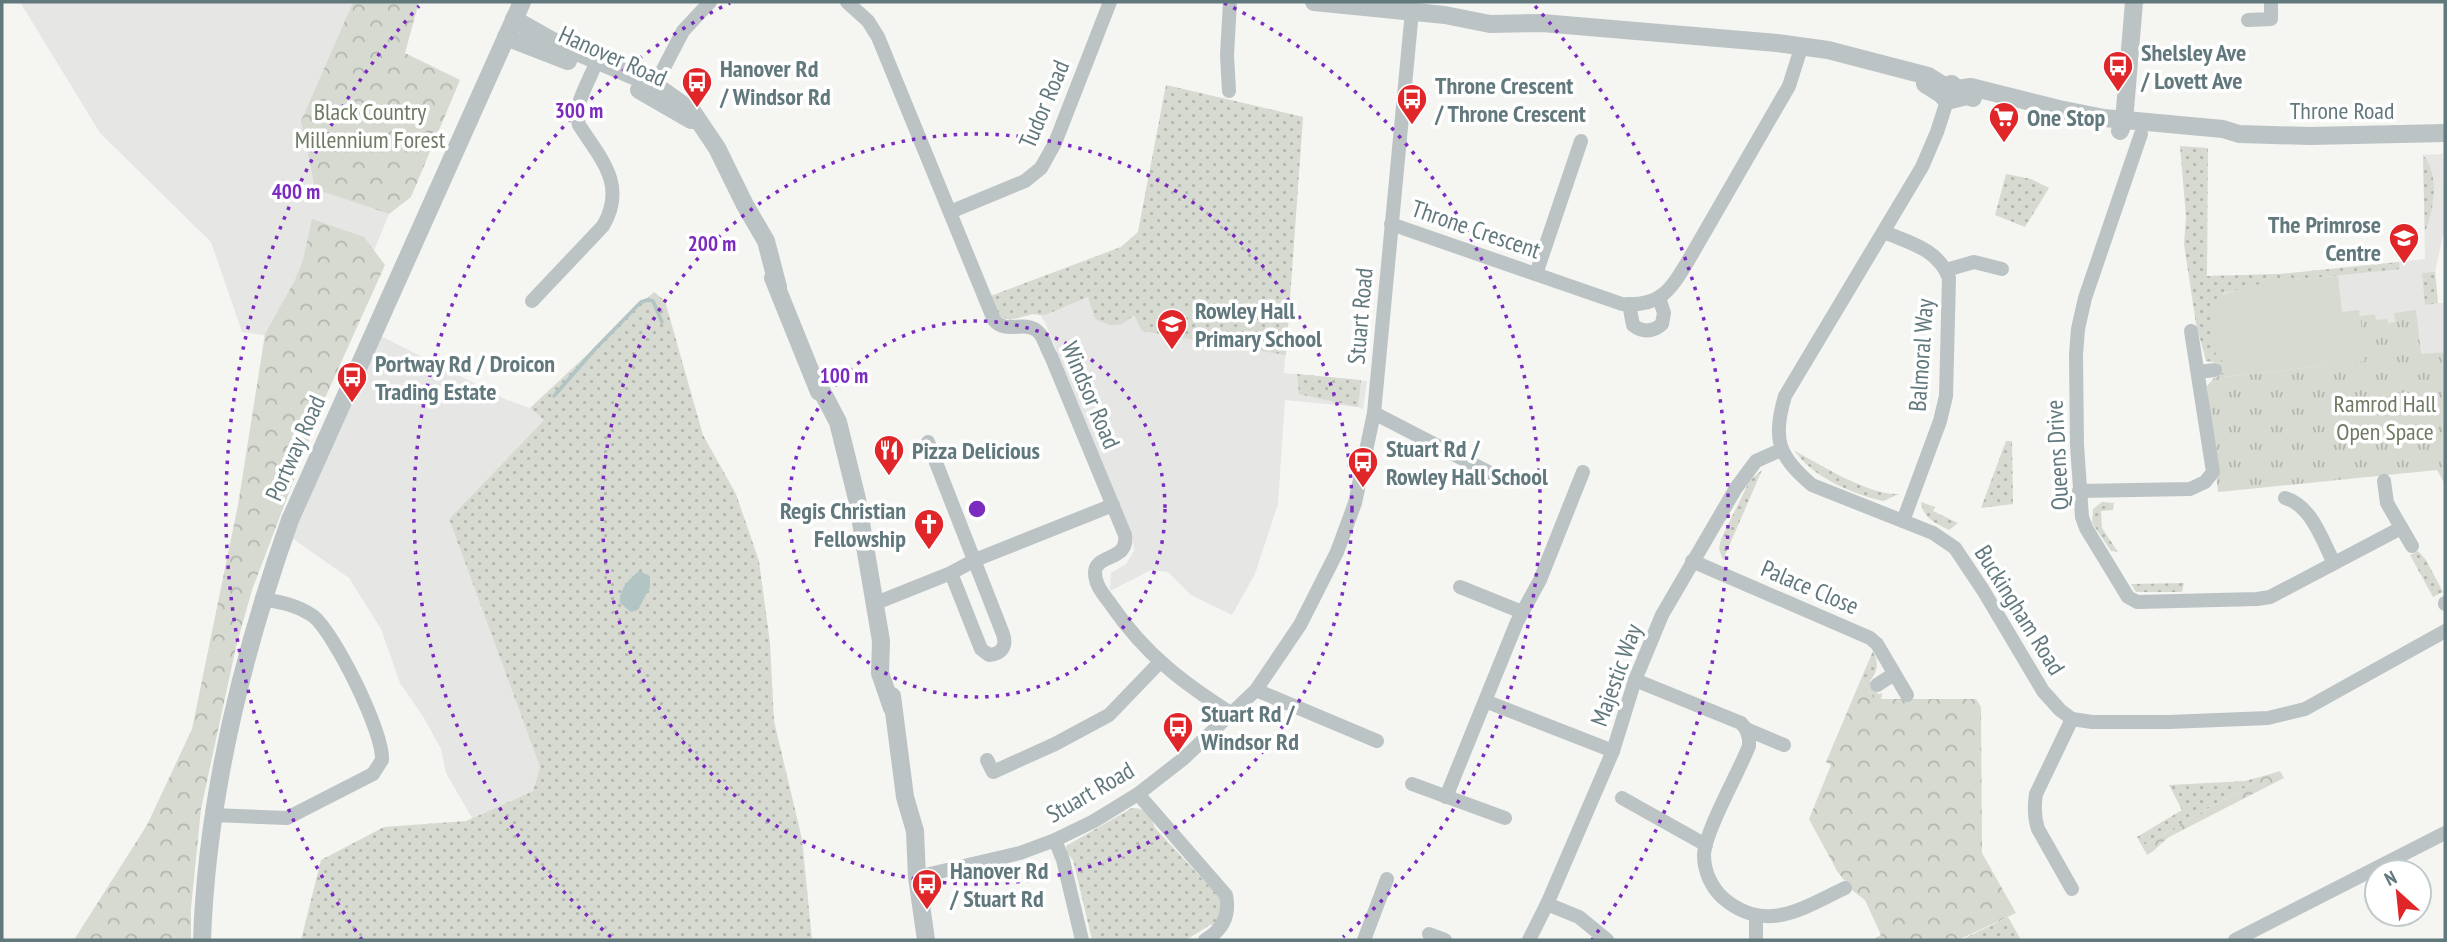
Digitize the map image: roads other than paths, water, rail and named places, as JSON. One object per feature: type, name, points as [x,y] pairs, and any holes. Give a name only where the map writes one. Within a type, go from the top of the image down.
[{"type":"street","name":"Portway Road","points":[[202,940],[213,815],[236,700],[262,599],[290,520],[522,2]]},
{"type":"street","points":[[652,90],[683,31],[710,2]]},
{"type":"street","name":"Windsor Road","points":[[847,2],[869,21],[878,37],[994,320],[1005,328],[1027,326],[1040,334],[1126,544],[1122,550],[1098,563],[1095,569],[1096,581],[1115,611],[1159,663],[1189,687],[1232,714]]},
{"type":"street","name":"Tudor Road","points":[[950,212],[1025,181],[1041,168],[1055,143],[1110,2]]},
{"type":"street","points":[[1229,91],[1227,55],[1230,2]]},
{"type":"street","name":"Throne Road","points":[[1314,2],[1445,15],[1490,12],[1542,23],[1751,39],[1828,50],[1928,76],[1949,93],[1971,87],[2131,127],[2223,138],[2239,134],[2445,134]]},
{"type":"street","points":[[2131,127],[2134,2]]},
{"type":"street","points":[[2248,20],[2272,19],[2271,2]]},
{"type":"street","name":"Throne Crescent","points":[[1412,11],[1391,224],[1629,304],[1643,304],[1659,298]]},
{"type":"street","name":"Hanover Road","points":[[514,19],[595,65],[692,111],[717,148],[766,241],[778,287],[816,380],[838,422],[857,499],[876,603],[881,642],[880,673],[891,708],[905,797],[905,838],[917,877],[926,940]]},
{"type":"street","name":"Hanover Road","points":[[506,37],[595,65]]},
{"type":"street","points":[[1629,304],[1633,325],[1643,331],[1650,331],[1662,324],[1665,318],[1659,298],[1672,288],[1789,86],[1801,48]]},
{"type":"street","points":[[532,301],[603,226],[611,213],[614,186],[610,173],[579,125],[577,117],[577,109],[595,65]]},
{"type":"street","points":[[1781,450],[1777,433],[1786,396],[1932,147],[1949,93]]},
{"type":"street","name":"Queens Drive","points":[[2131,127],[2085,298],[2076,355],[2082,517],[2128,597],[2132,601],[2264,598],[2401,528]]},
{"type":"street","points":[[1536,274],[1581,141]]},
{"type":"street","name":"Stuart Road","points":[[917,877],[995,860],[1055,840],[1094,821],[1138,794],[1183,759],[1255,690],[1300,625],[1337,552],[1355,503],[1374,413],[1391,224]]},
{"type":"street","name":"Balmoral Way","points":[[1884,232],[1931,253],[1946,270],[1949,278],[1946,396],[1940,422],[1903,521]]},
{"type":"street","name":"Balmoral Way","points":[[1946,270],[1974,262],[2002,269]]},
{"type":"street","points":[[2079,491],[2190,489],[2206,482],[2213,472],[2191,331]]},
{"type":"street","points":[[2198,372],[2215,370]]},
{"type":"street","points":[[1374,413],[1494,475]]},
{"type":"street","points":[[928,442],[1006,642],[998,653],[984,653],[951,573]]},
{"type":"street","name":"Buckingham Road","points":[[1781,450],[1797,472],[1812,485],[1933,533],[1955,548],[2043,691],[2072,719]]},
{"type":"street","name":"Majestic Way","points":[[1529,940],[1613,751],[1635,680],[1662,615],[1736,488],[1756,461],[1781,450]]},
{"type":"street","points":[[1446,797],[1522,612],[1540,580],[1583,472]]},
{"type":"street","points":[[2384,481],[2387,503],[2412,546]]},
{"type":"street","points":[[2285,498],[2297,501],[2306,510],[2334,563]]},
{"type":"street","points":[[876,603],[1112,505]]},
{"type":"street","name":"Palace Close","points":[[1692,561],[1859,632],[1877,644],[1907,695]]},
{"type":"street","points":[[1461,587],[1522,612]]},
{"type":"street","points":[[213,815],[287,818],[373,774],[382,760],[381,743],[374,722],[329,635],[315,618],[292,604],[262,599]]},
{"type":"street","points":[[2072,890],[2038,829],[2034,807],[2036,794],[2072,719],[2092,722],[2169,722],[2286,715],[2305,709],[2445,631]]},
{"type":"street","points":[[987,760],[993,772],[1088,727],[1109,715],[1159,663]]},
{"type":"street","points":[[1877,685],[1894,674]]},
{"type":"street","points":[[1635,680],[1731,718],[1746,729],[1784,745]]},
{"type":"street","points":[[1255,690],[1377,741]]},
{"type":"street","points":[[1485,701],[1613,751]]},
{"type":"street","points":[[1746,729],[1749,746],[1706,845],[1705,863],[1714,888],[1741,912],[1756,916],[1792,913],[1845,888]]},
{"type":"street","points":[[1412,784],[1505,818]]},
{"type":"street","points":[[1138,794],[1226,894],[1227,913],[1224,922],[1219,930],[1205,940]]},
{"type":"street","points":[[1622,799],[1706,845]]},
{"type":"street","points":[[2235,940],[2445,833]]},
{"type":"street","points":[[1055,840],[1063,860],[1082,940]]},
{"type":"street","points":[[1364,940],[1387,879]]},
{"type":"street","points":[[1547,904],[1579,917],[1607,940]]},
{"type":"street","points":[[1756,916],[1756,940]]},
{"type":"street","points":[[1429,934],[1444,940]]},
{"type":"waterway","points":[[554,396],[641,302],[653,301],[662,322]]},
{"type":"place","name":"Shelsley Ave / Lovett Ave","points":[[2118,93]]},
{"type":"place","name":"Hanover Rd / Windsor Rd","points":[[697,109]]},
{"type":"place","name":"Throne Crescent / Throne Crescent","points":[[1412,126]]},
{"type":"place","name":"One Stop","points":[[2004,144]]},
{"type":"place","name":"The Primrose Centre","points":[[2404,265]]},
{"type":"place","name":"Rowley Hall Primary School","points":[[1172,351]]},
{"type":"place","name":"Portway Rd / Droicon Trading Estate","points":[[352,404]]},
{"type":"place","name":"Pizza Delicious","points":[[889,477]]},
{"type":"place","name":"Stuart Rd / Rowley Hall School","points":[[1363,489]]},
{"type":"place","name":"Regis Christian Fellowship","points":[[929,551]]},
{"type":"place","name":"Stuart Rd / Windsor Rd","points":[[1178,754]]},
{"type":"place","name":"Hanover Rd / Stuart Rd","points":[[927,911]]},
{"type":"park label","name":"Black Country Millennium Forest","points":[[370,125]]},
{"type":"park label","name":"Ramrod Hall Open Space","points":[[2385,417]]}]
